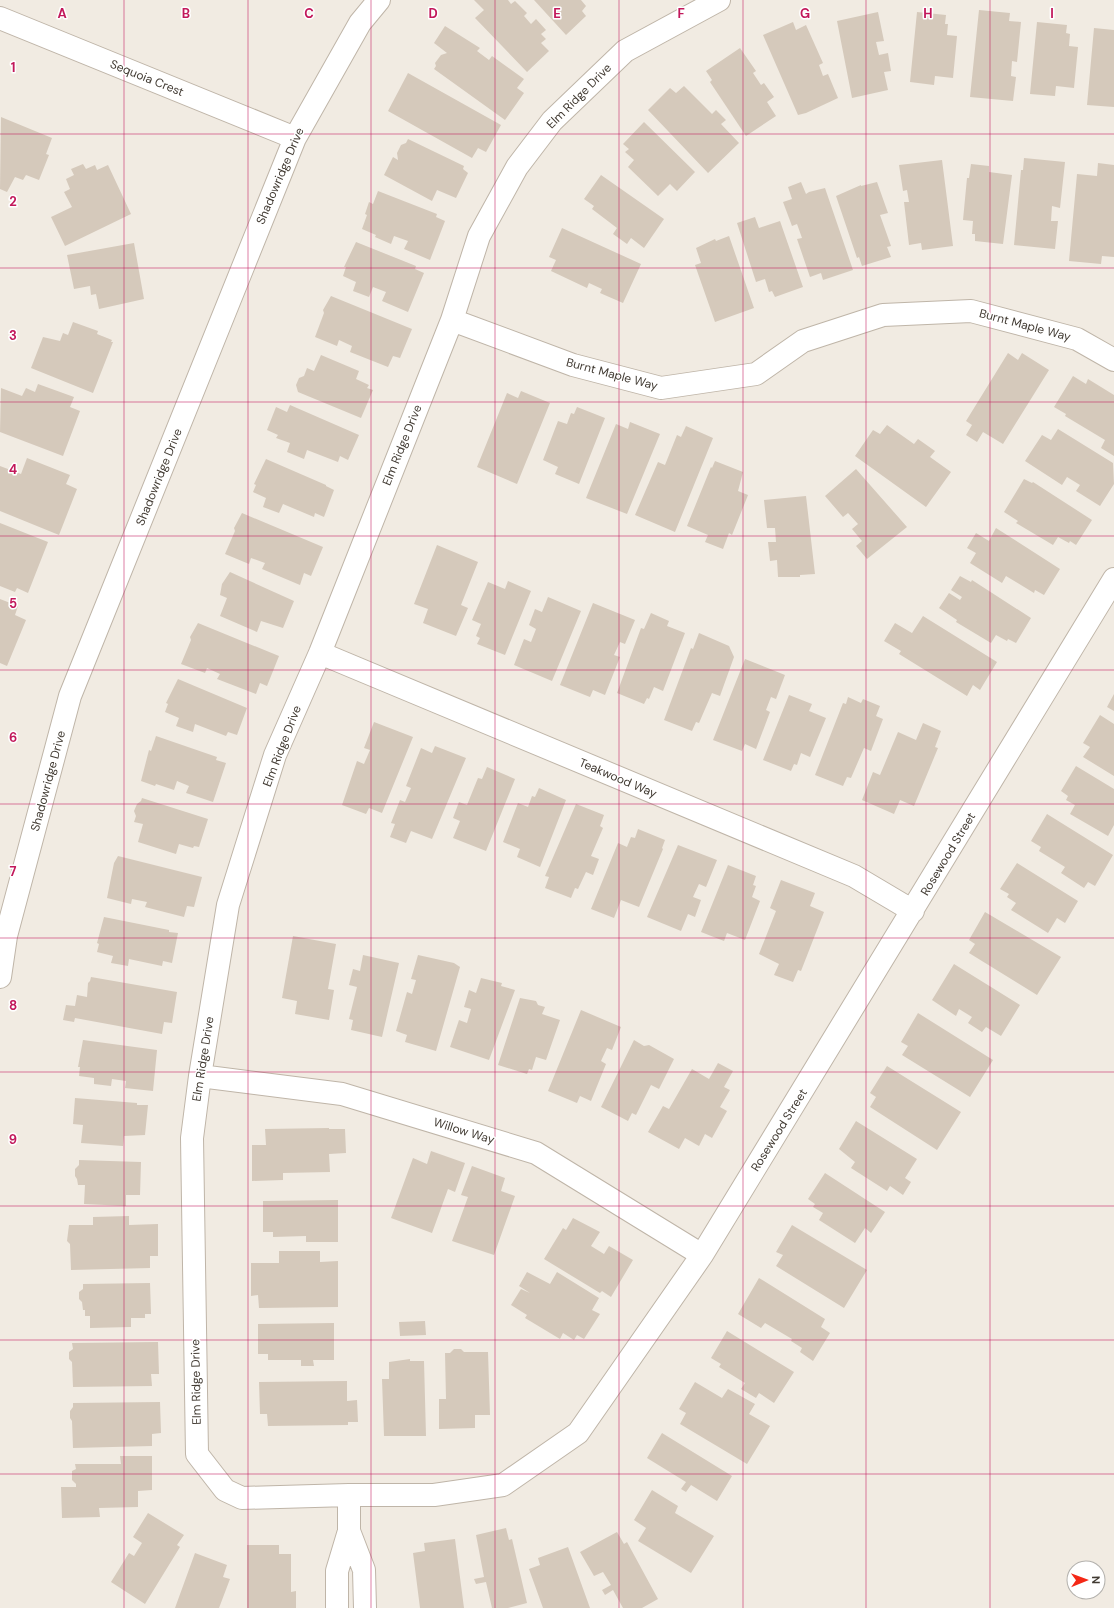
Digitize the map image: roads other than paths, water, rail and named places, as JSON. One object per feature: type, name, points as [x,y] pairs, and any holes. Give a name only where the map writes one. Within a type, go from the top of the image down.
[{"type":"street","name":"Shadowridge Drive","points":[[0,977],[6,936],[70,696],[295,138],[360,23],[379,0]]},
{"type":"street","name":"Elm Ridge Drive","points":[[349,1495],[242,1498],[225,1490],[197,1454],[192,1138],[200,1076],[228,905],[275,755],[320,653],[452,320],[479,236],[517,167],[552,121],[625,51],[719,0]]},
{"type":"street","name":"Sequoia Crest","points":[[0,18],[295,138]]},
{"type":"street","name":"Burnt Maple Way","points":[[452,320],[573,365],[661,388],[756,374],[804,341],[883,315],[971,311],[1077,339],[1114,360]]},
{"type":"street","name":"Rosewood Street","points":[[349,1495],[434,1495],[503,1485],[578,1433],[702,1254],[913,911],[1114,579]]},
{"type":"street","name":"Teakwood Way","points":[[320,653],[854,876],[913,911]]},
{"type":"street","name":"Willow Way","points":[[200,1076],[342,1094],[536,1153],[702,1254]]},
{"type":"street","points":[[337,1608],[337,1571],[349,1531],[349,1495]]},
{"type":"street","points":[[349,1531],[364,1570],[365,1608]]}]
